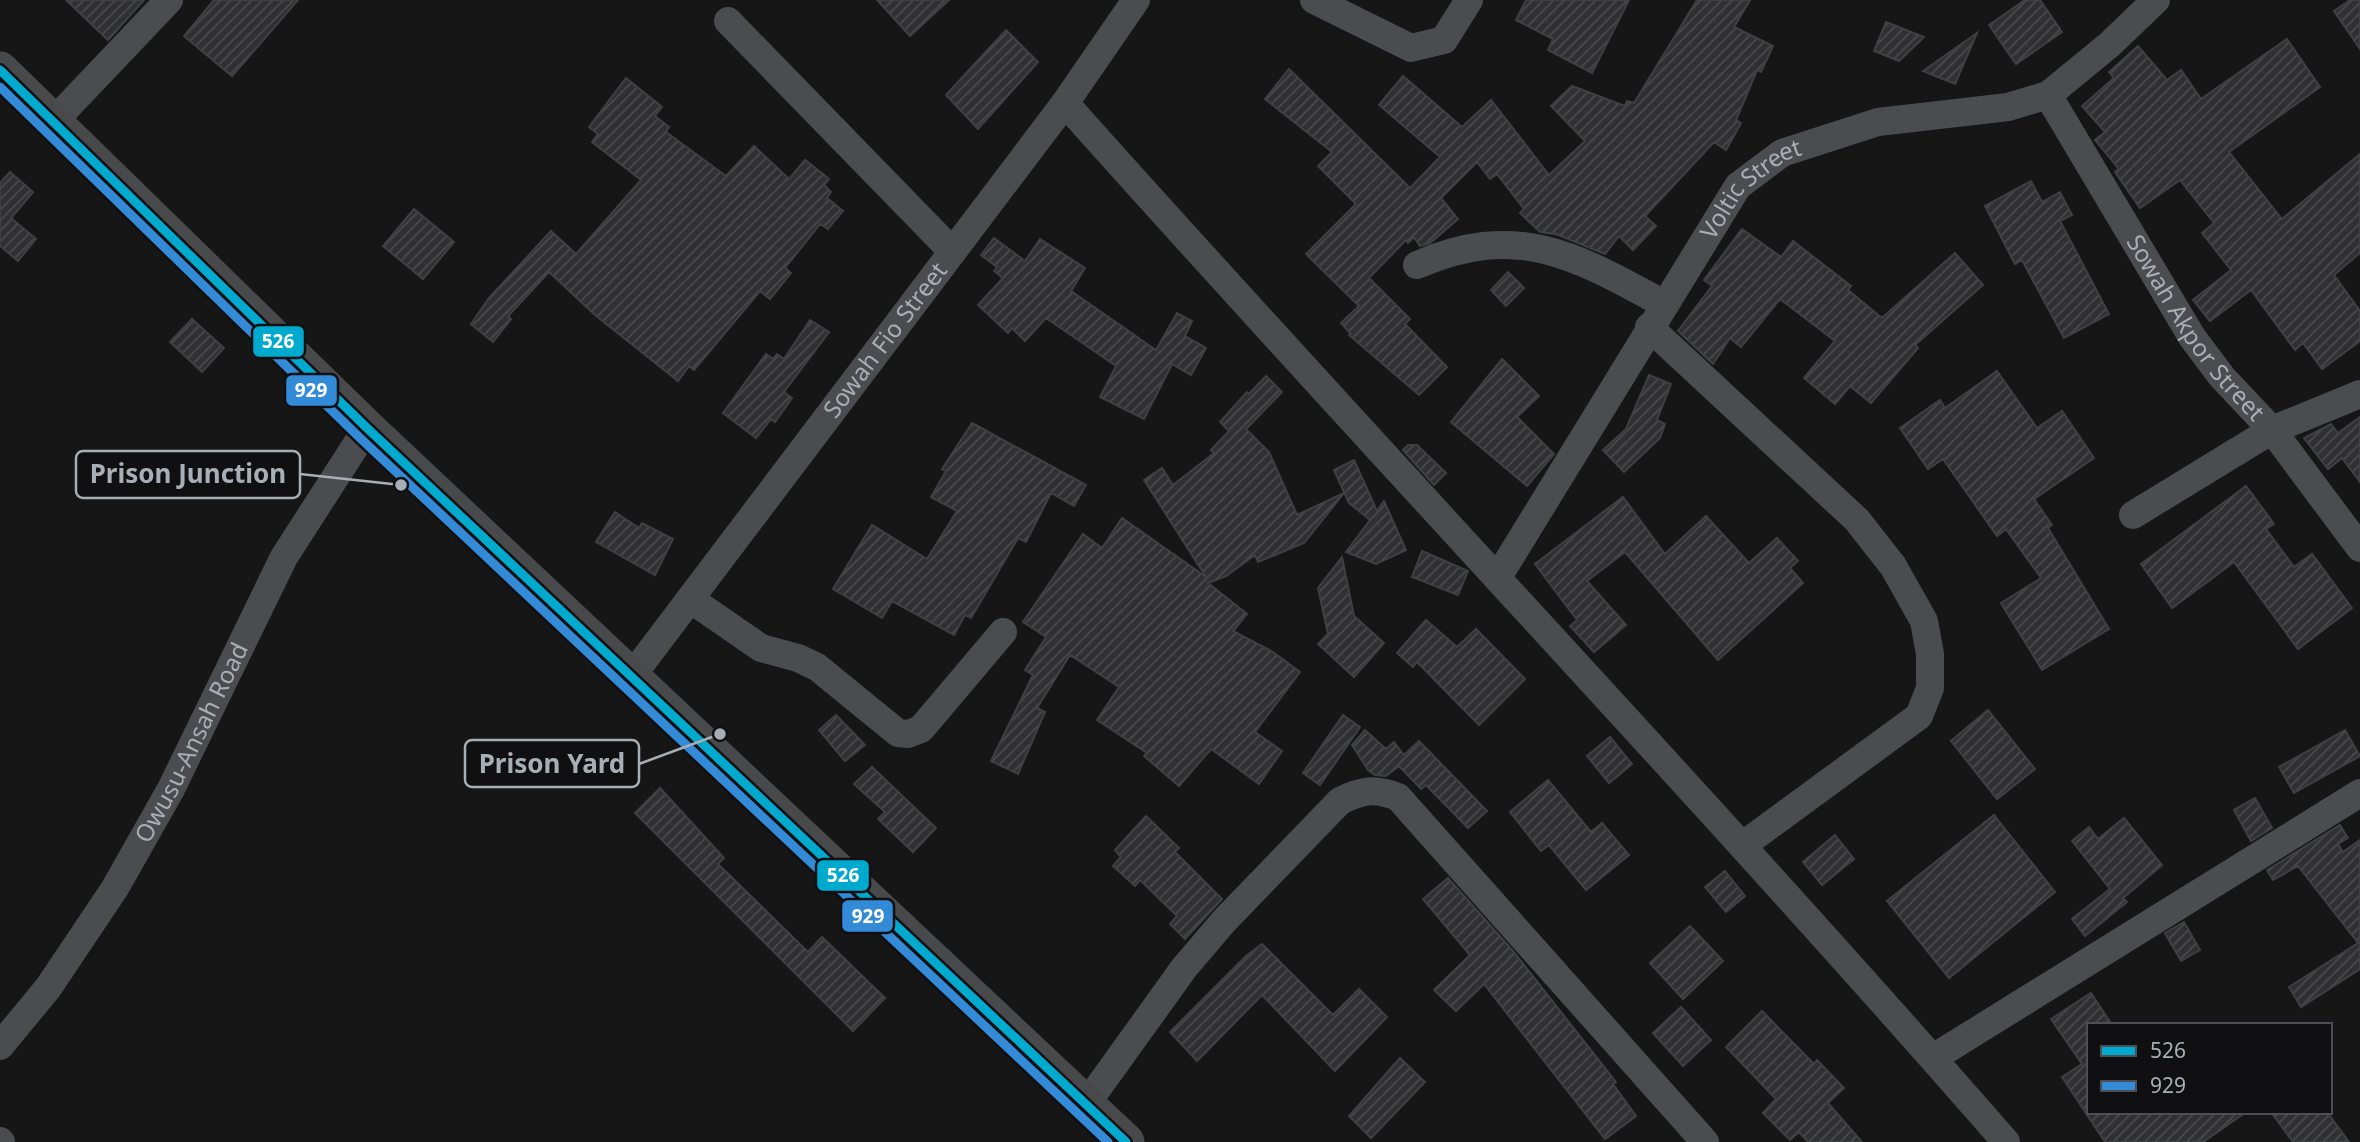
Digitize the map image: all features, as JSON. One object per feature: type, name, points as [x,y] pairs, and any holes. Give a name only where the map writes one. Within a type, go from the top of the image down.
[{"type":"main road","points":[[0,70],[368,428],[1126,1142]]},
{"type":"street","points":[[53,122],[169,0]]},
{"type":"street","name":"Sowah Fio Street","points":[[631,677],[1065,103],[1136,0]]},
{"type":"street","points":[[1314,0],[1412,48],[1444,40],[1469,0]]},
{"type":"street","name":"Voltic Street","points":[[1498,577],[1738,186],[1782,153],[1878,122],[2008,107],[2048,95],[2109,45],[2156,0]]},
{"type":"street","points":[[728,21],[952,251]]},
{"type":"street","name":"Sowah Akpor Street","points":[[2048,95],[2192,337],[2222,377],[2272,430],[2360,548]]},
{"type":"street","points":[[1065,103],[1293,358],[1743,845],[2006,1142]]},
{"type":"street","points":[[1417,265],[1446,252],[1499,244],[1536,246],[1591,264],[1657,315],[1857,520],[1893,566],[1924,621],[1930,654],[1930,688],[1919,716],[1743,845]]},
{"type":"street","points":[[2133,514],[2272,430],[2360,394]]},
{"type":"street","name":"Owusu-Ansah Road","points":[[0,1046],[48,988],[115,888],[171,789],[284,558],[368,428]]},
{"type":"street","points":[[690,599],[761,648],[798,658],[817,667],[879,721],[898,733],[908,734],[921,729],[1003,632]]},
{"type":"street","points":[[1087,1103],[1151,1011],[1224,921],[1340,801],[1362,790],[1382,791],[1398,797],[1705,1142]]},
{"type":"street","points":[[1933,1058],[2360,793]]},
{"type":"building","points":[[66,0],[144,0],[108,40]]},
{"type":"building","points":[[214,0],[298,0],[232,76],[184,36]]},
{"type":"building","points":[[877,0],[949,0],[910,36]]},
{"type":"building","points":[[1526,0],[1629,0],[1592,73],[1548,50],[1553,39],[1516,20]]},
{"type":"building","points":[[1697,0],[1750,0],[1734,27],[1773,46],[1761,72],[1757,70],[1736,120],[1741,123],[1726,150],[1714,142],[1645,216],[1656,226],[1633,250],[1619,236],[1605,254],[1556,234],[1540,232],[1520,213],[1524,209],[1497,174],[1490,179],[1477,162],[1441,198],[1458,219],[1430,243],[1420,246],[1414,237],[1408,243],[1406,240],[1369,278],[1410,319],[1405,324],[1447,367],[1419,395],[1349,335],[1351,334],[1341,323],[1359,306],[1306,254],[1356,204],[1318,166],[1332,152],[1265,99],[1289,69],[1410,188],[1440,157],[1379,105],[1403,76],[1462,127],[1491,100],[1549,175],[1585,141],[1551,106],[1572,86],[1625,106],[1627,101],[1634,103]]},
{"type":"building","points":[[2025,0],[2040,0],[2062,32],[2016,64],[1989,25]]},
{"type":"building","points":[[2350,0],[2360,0],[2360,49],[2334,11]]},
{"type":"building","points":[[1886,22],[1924,37],[1899,61],[1874,51]]},
{"type":"building","points":[[1006,30],[1038,62],[978,129],[946,95]]},
{"type":"building","points":[[1977,33],[1955,84],[1923,71]]},
{"type":"building","points":[[2287,39],[2320,87],[2229,152],[2282,219],[2360,154],[2360,253],[2334,275],[2360,311],[2360,341],[2322,369],[2303,343],[2295,350],[2251,290],[2210,321],[2193,300],[2231,270],[2202,233],[2214,223],[2180,180],[2140,208],[2115,172],[2119,169],[2095,140],[2105,132],[2082,106],[2114,78],[2109,72],[2138,46],[2167,80],[2181,70],[2201,99]]},
{"type":"building","points":[[626,78],[662,107],[655,116],[669,127],[666,132],[726,176],[754,146],[789,179],[805,160],[829,179],[824,185],[831,192],[827,198],[843,211],[828,229],[820,224],[785,268],[791,273],[770,299],[760,291],[694,370],[689,366],[678,381],[595,315],[549,272],[508,316],[511,319],[493,342],[471,324],[489,298],[551,231],[576,254],[641,180],[592,142],[598,134],[589,127]]},
{"type":"building","points":[[10,172],[33,192],[11,218],[36,239],[18,261],[0,246],[0,183]]},
{"type":"building","points":[[2031,181],[2042,202],[2060,192],[2072,215],[2060,221],[2109,314],[2064,338],[2022,260],[2015,264],[1985,206]]},
{"type":"building","points":[[414,209],[454,242],[423,279],[383,246]]},
{"type":"building","points":[[1742,229],[1781,257],[1793,241],[1851,286],[1848,290],[1882,318],[1955,253],[1983,285],[1915,345],[1918,348],[1871,403],[1850,386],[1835,404],[1804,378],[1835,341],[1780,299],[1741,347],[1730,338],[1713,364],[1678,331],[1712,286],[1704,280]]},
{"type":"building","points":[[994,238],[1025,261],[1040,239],[1085,268],[1071,291],[1156,350],[1177,313],[1192,321],[1185,336],[1206,348],[1191,375],[1172,364],[1144,419],[1100,397],[1116,366],[1046,318],[1025,341],[1012,328],[1008,333],[978,305],[1003,278],[994,271],[997,267],[981,255]]},
{"type":"building","points":[[1508,272],[1524,288],[1506,306],[1491,290]]},
{"type":"building","points":[[192,319],[224,348],[202,372],[170,342]]},
{"type":"building","points":[[810,320],[829,332],[784,392],[792,398],[775,422],[771,419],[756,438],[723,413],[766,354],[773,359],[777,354],[784,359]]},
{"type":"building","points":[[1502,359],[1539,396],[1517,417],[1554,454],[1527,486],[1451,422]]},
{"type":"building","points":[[1997,371],[2037,428],[2062,411],[2094,458],[2034,499],[2052,525],[2048,528],[2109,629],[2042,670],[2001,603],[2041,578],[2006,529],[1997,536],[1943,459],[1928,469],[1900,428],[1940,400],[1945,408]]},
{"type":"building","points":[[1649,375],[1671,384],[1657,420],[1665,424],[1660,438],[1624,472],[1603,450],[1626,429]]},
{"type":"building","points":[[1266,376],[1282,392],[1246,429],[1269,452],[1297,515],[1344,493],[1304,543],[1258,562],[1255,555],[1226,576],[1208,583],[1247,614],[1233,631],[1273,652],[1300,672],[1255,732],[1282,751],[1259,784],[1211,749],[1179,786],[1144,756],[1147,753],[1097,720],[1119,687],[1070,655],[1037,708],[1045,712],[1018,774],[991,761],[1033,675],[1025,670],[1046,637],[1023,622],[1083,534],[1102,548],[1122,518],[1206,577],[1144,480],[1162,468],[1173,485],[1214,453],[1211,450],[1229,431],[1220,422],[1247,392],[1249,394]]},
{"type":"building","points":[[2360,417],[2360,482],[2342,458],[2328,469],[2304,438],[2331,424],[2338,433]]},
{"type":"building","points":[[972,423],[1086,485],[1074,506],[1051,493],[1026,542],[1018,538],[971,618],[965,615],[954,635],[892,601],[882,618],[833,589],[872,525],[927,559],[957,511],[931,497],[946,471],[942,469]]},
{"type":"building","points":[[1408,445],[1417,445],[1446,473],[1434,485],[1403,450]]},
{"type":"building","points":[[1354,460],[1377,511],[1384,501],[1406,550],[1376,564],[1346,552],[1370,520],[1349,503],[1334,470]]},
{"type":"building","points":[[2246,486],[2274,524],[2266,529],[2294,567],[2312,554],[2352,608],[2298,649],[2234,562],[2172,608],[2141,564]]},
{"type":"building","points":[[1623,497],[1665,554],[1706,516],[1749,563],[1777,538],[1798,561],[1790,568],[1803,583],[1718,660],[1625,552],[1587,581],[1626,625],[1594,652],[1570,626],[1577,620],[1535,564]]},
{"type":"building","points":[[615,512],[639,528],[642,523],[673,539],[655,575],[596,542]]},
{"type":"building","points":[[1422,551],[1468,571],[1458,595],[1412,577]]},
{"type":"building","points":[[1342,557],[1354,616],[1384,643],[1354,677],[1318,644],[1328,634],[1318,588]]},
{"type":"building","points":[[1426,620],[1457,647],[1476,629],[1525,679],[1479,725],[1417,662],[1413,667],[1397,653]]},
{"type":"building","points":[[1988,710],[2035,769],[1997,799],[1951,741]]},
{"type":"building","points":[[836,715],[865,745],[845,761],[819,730]]},
{"type":"building","points":[[1343,715],[1360,727],[1320,785],[1303,773]]},
{"type":"building","points":[[1365,730],[1386,749],[1394,742],[1404,755],[1419,741],[1487,811],[1468,828],[1426,785],[1421,789],[1399,766],[1386,776],[1375,775],[1368,770],[1352,745]]},
{"type":"building","points":[[2345,730],[2360,756],[2294,793],[2279,767]]},
{"type":"building","points":[[1610,737],[1632,764],[1609,783],[1587,756]]},
{"type":"building","points":[[872,767],[936,828],[913,852],[878,819],[885,812],[854,784]]},
{"type":"building","points":[[1548,780],[1591,832],[1602,823],[1629,855],[1586,890],[1549,845],[1541,851],[1510,812]]},
{"type":"building","points":[[660,788],[724,858],[718,864],[808,952],[822,937],[885,998],[853,1031],[635,813]]},
{"type":"building","points":[[2255,798],[2272,828],[2251,841],[2234,810]]},
{"type":"building","points":[[1994,815],[2055,892],[1949,978],[1887,901]]},
{"type":"building","points":[[1146,816],[1179,848],[1175,852],[1222,899],[1185,939],[1170,924],[1177,916],[1140,880],[1135,886],[1113,866],[1121,857],[1115,850]]},
{"type":"building","points":[[2124,818],[2162,865],[2123,898],[2127,902],[2085,936],[2072,919],[2110,889],[2072,841],[2089,827],[2098,839]]},
{"type":"building","points":[[2340,825],[2348,838],[2338,844],[2343,852],[2360,840],[2360,969],[2301,1007],[2289,987],[2358,943],[2298,866],[2273,880],[2267,870]]},
{"type":"building","points":[[1835,835],[1854,859],[1822,885],[1803,862]]},
{"type":"building","points":[[1725,871],[1745,896],[1726,912],[1705,887]]},
{"type":"building","points":[[1448,878],[1513,951],[1616,1082],[1613,1084],[1636,1116],[1605,1139],[1484,984],[1456,1011],[1434,990],[1470,955],[1423,899]]},
{"type":"building","points":[[2184,922],[2200,950],[2181,961],[2165,933]]},
{"type":"building","points":[[1690,926],[1723,961],[1683,999],[1650,963]]},
{"type":"building","points":[[1262,944],[1333,1015],[1359,989],[1387,1017],[1335,1071],[1262,995],[1197,1061],[1170,1032],[1246,956]]},
{"type":"building","points":[[2091,993],[2111,1023],[2087,1023],[2087,1114],[2243,1114],[2203,1142],[2105,1142],[2062,1077],[2082,1064],[2051,1019]]},
{"type":"building","points":[[1681,1007],[1711,1040],[1683,1066],[1653,1033]]},
{"type":"building","points":[[1762,1011],[1814,1064],[1817,1060],[1844,1088],[1828,1103],[1862,1142],[1808,1142],[1799,1132],[1790,1140],[1763,1113],[1776,1099],[1726,1047]]},
{"type":"building","points":[[1400,1058],[1425,1082],[1371,1138],[1349,1116]]},
{"type":"building","points":[[2272,1114],[2328,1114],[2349,1142],[2293,1142]]},
{"type":"transit line","name":"526","points":[[0,70],[367,428],[1126,1142]]},
{"type":"transit line","name":"929","points":[[0,87],[359,437],[1108,1142]]},
{"type":"place","name":"Prison Junction","points":[[401,485]]},
{"type":"place","name":"Prison Yard","points":[[720,734]]}]
